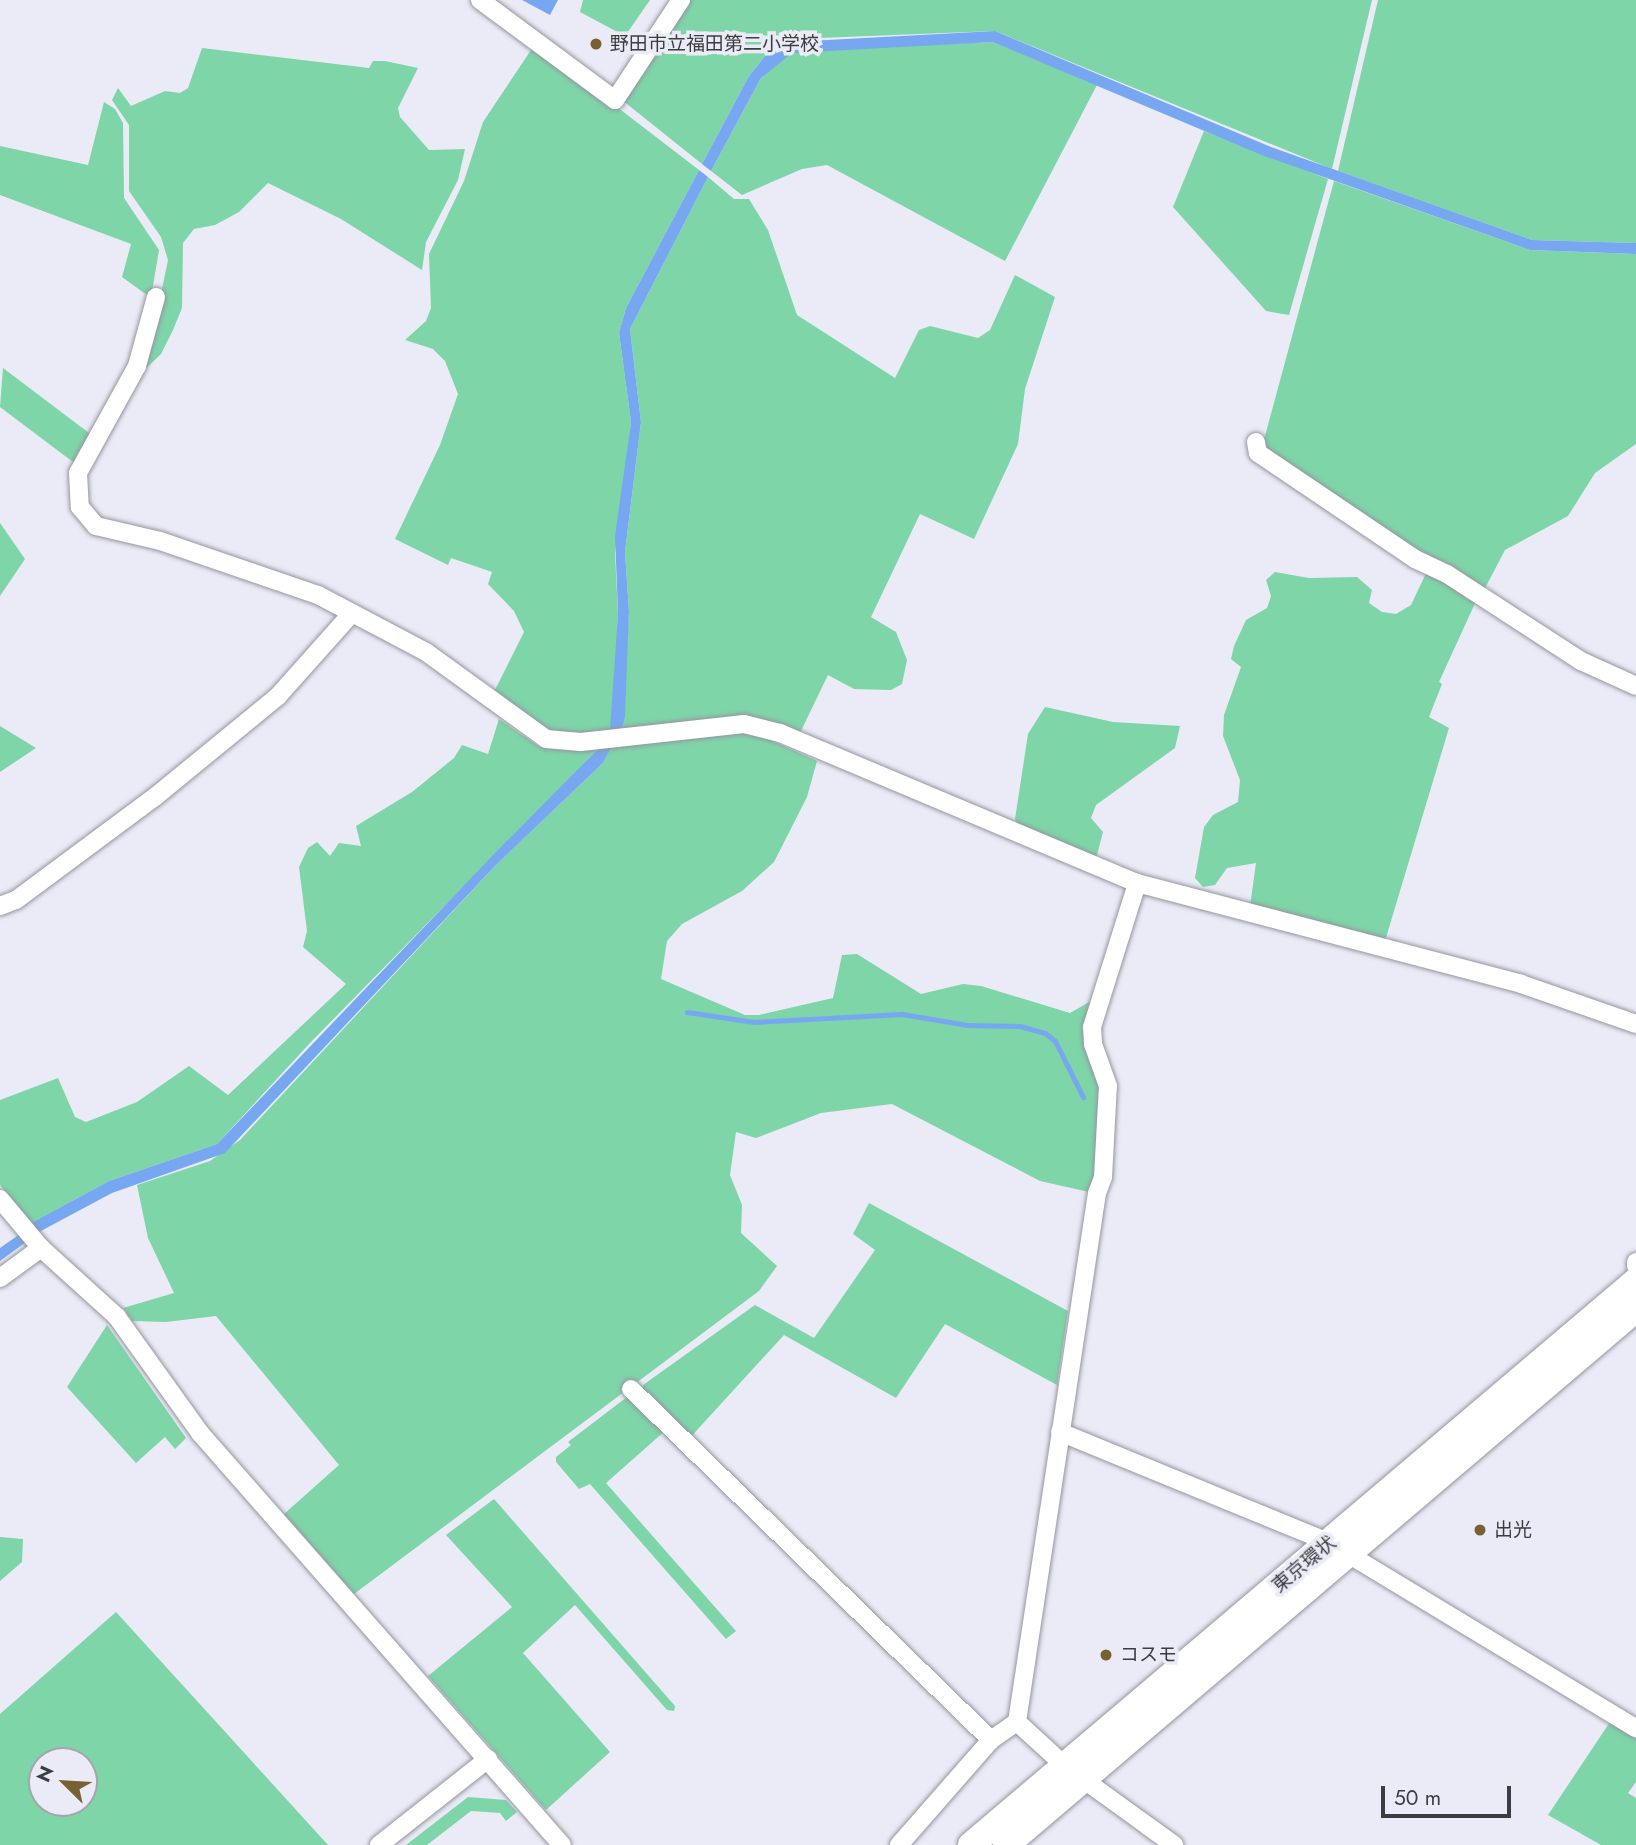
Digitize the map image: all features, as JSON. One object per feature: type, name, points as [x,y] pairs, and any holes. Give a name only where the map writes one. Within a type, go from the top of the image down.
[{"type":"highway","name":"東京環状","points":[[971,1845],[1076,1772],[1339,1548],[1636,1281]]},
{"type":"highway","name":"東京環状","points":[[1339,1548],[1636,1309]]},
{"type":"highway","name":"東京環状","points":[[1006,1845],[1076,1772]]},
{"type":"street","points":[[480,0],[615,100],[681,0]]},
{"type":"street","points":[[156,297],[137,366],[78,473],[77,495],[86,519],[96,526],[280,579],[352,613],[426,652],[546,739],[612,737],[744,724],[780,733],[1137,883],[1521,984],[1636,1024]]},
{"type":"street","points":[[1256,442],[1258,453],[1415,559],[1447,574],[1581,661],[1636,686]]},
{"type":"street","points":[[0,906],[16,900],[156,796],[278,696],[352,613]]},
{"type":"street","points":[[899,1845],[991,1740],[1017,1722],[1060,1432],[1104,1165],[1108,1086],[1093,1044],[1092,1027],[1137,883]]},
{"type":"street","points":[[0,1199],[41,1248],[117,1317],[200,1433],[562,1845]]},
{"type":"street","points":[[0,1278],[41,1248]]},
{"type":"street","points":[[631,1389],[991,1740]]},
{"type":"street","points":[[1060,1432],[1339,1548],[1636,1728]]},
{"type":"street","points":[[1017,1722],[1076,1772],[1174,1845]]},
{"type":"street","points":[[379,1845],[488,1759]]},
{"type":"green space","points":[[583,0],[650,0],[625,36],[580,12]]},
{"type":"green space","points":[[690,0],[1372,0],[1332,169],[995,31],[819,38],[765,56],[749,76],[702,164],[622,100]]},
{"type":"green space","points":[[1378,0],[1636,0],[1636,243],[1532,240],[1338,171]]},
{"type":"green space","points":[[994,42],[1097,85],[1005,261],[827,165],[802,169],[742,195],[711,171],[761,78],[783,57],[804,49]]},
{"type":"green space","points":[[535,44],[699,170],[626,308],[619,333],[631,422],[615,553],[618,614],[614,715],[610,732],[558,735],[536,727],[492,696],[524,632],[514,611],[488,584],[492,572],[451,558],[448,565],[395,539],[440,445],[458,394],[445,361],[433,349],[405,340],[426,321],[431,308],[429,254],[464,181],[483,122]]},
{"type":"green space","points":[[202,48],[369,68],[373,61],[385,61],[418,68],[398,108],[400,117],[429,150],[465,149],[458,180],[426,242],[422,270],[341,219],[268,183],[239,212],[215,225],[194,229],[183,243],[182,308],[161,354],[135,379],[150,346],[168,260],[161,237],[129,191],[129,125],[112,100],[118,88],[131,106],[165,91],[180,93],[188,88]]},
{"type":"green space","points":[[104,102],[115,109],[123,123],[124,198],[159,250],[151,298],[122,277],[131,244],[0,195],[0,146],[88,165]]},
{"type":"green space","points":[[1204,131],[1328,179],[1289,315],[1266,311],[1173,207]]},
{"type":"green space","points":[[708,177],[734,199],[749,199],[768,230],[797,315],[895,378],[919,330],[930,326],[978,338],[990,330],[1015,275],[1055,297],[1025,389],[1018,444],[974,539],[920,514],[871,617],[896,632],[907,660],[902,684],[891,690],[854,689],[828,675],[799,735],[725,718],[622,729],[629,611],[625,552],[641,422],[630,329]]},
{"type":"green space","points":[[1334,181],[1530,250],[1636,254],[1636,444],[1595,473],[1568,516],[1505,550],[1482,594],[1262,447]]},
{"type":"green space","points":[[3,368],[93,436],[79,458],[73,462],[0,407]]},
{"type":"green space","points":[[0,523],[25,559],[0,596]]},
{"type":"green space","points":[[1428,569],[1477,599],[1439,682],[1442,684],[1429,717],[1449,728],[1385,941],[1250,906],[1256,863],[1227,868],[1215,885],[1203,887],[1195,878],[1204,827],[1213,815],[1238,802],[1240,780],[1223,736],[1224,715],[1241,667],[1231,659],[1246,620],[1267,608],[1271,596],[1266,580],[1275,572],[1309,578],[1357,577],[1372,590],[1369,603],[1382,612],[1396,614],[1411,605]]},
{"type":"green space","points":[[1045,707],[1113,722],[1180,726],[1175,748],[1096,805],[1091,818],[1103,832],[1096,859],[1022,831],[1015,819],[1028,734]]},
{"type":"green space","points":[[499,719],[540,747],[601,746],[310,1043],[217,1144],[109,1181],[31,1223],[0,1185],[0,1100],[58,1078],[75,1117],[86,1122],[137,1102],[189,1066],[228,1095],[346,984],[303,947],[307,931],[299,867],[308,848],[317,842],[330,856],[339,843],[361,846],[356,826],[412,792],[454,758],[462,745],[488,754]]},
{"type":"green space","points":[[0,726],[36,748],[0,772]]},
{"type":"green space","points":[[731,730],[759,735],[817,761],[807,797],[774,862],[742,891],[682,924],[667,941],[661,979],[745,1015],[759,1015],[833,998],[842,955],[857,954],[921,994],[963,984],[981,986],[1070,1013],[1091,1001],[1101,1087],[1097,1177],[1089,1192],[1040,1181],[892,1104],[821,1113],[756,1138],[736,1132],[730,1175],[742,1205],[741,1233],[777,1266],[759,1291],[354,1594],[284,1514],[339,1465],[216,1316],[166,1322],[132,1321],[123,1308],[174,1293],[148,1238],[137,1185],[210,1161],[240,1140],[495,866],[603,763],[613,743]]},
{"type":"green space","points":[[869,1203],[1068,1311],[1057,1385],[945,1324],[896,1398],[784,1335],[687,1441],[642,1393],[643,1385],[755,1305],[814,1338],[875,1250],[853,1234]]},
{"type":"green space","points":[[107,1325],[186,1438],[175,1449],[165,1437],[136,1463],[67,1387]]},
{"type":"green space","points":[[627,1397],[666,1430],[606,1483],[736,1631],[726,1639],[590,1484],[579,1489],[556,1462],[556,1457],[571,1445],[568,1442]]},
{"type":"green space","points":[[494,1499],[675,1706],[674,1711],[667,1710],[575,1605],[523,1653],[610,1752],[546,1810],[428,1676],[512,1607],[446,1535]]},
{"type":"green space","points":[[0,1537],[23,1539],[22,1562],[0,1581]]},
{"type":"green space","points":[[116,1612],[328,1845],[0,1845],[0,1714]]},
{"type":"green space","points":[[1612,1719],[1636,1732],[1636,1782],[1628,1793],[1636,1798],[1636,1845],[1601,1845],[1548,1815]]},
{"type":"green space","points":[[468,1797],[506,1800],[517,1812],[506,1821],[500,1813],[471,1811],[427,1845],[406,1845]]},
{"type":"water","points":[[522,0],[558,0],[550,15]]},
{"type":"water","points":[[995,31],[1271,147],[1532,240],[1636,243],[1636,254],[1530,250],[1264,156],[993,42],[792,53],[761,78],[711,171],[702,164],[749,76],[765,56],[790,42]]},
{"type":"water","points":[[699,170],[708,177],[630,329],[641,422],[625,552],[629,611],[625,716],[622,728],[610,730],[618,614],[615,536],[631,422],[619,333],[626,308]]},
{"type":"water","points":[[613,744],[603,763],[495,866],[225,1153],[112,1193],[39,1232],[31,1223],[109,1181],[217,1144],[495,853],[601,746]]},
{"type":"water","points":[[20,1234],[26,1242],[0,1261],[0,1248]]},
{"type":"waterway","points":[[687,1012],[754,1022],[902,1014],[967,1025],[1020,1026],[1045,1033],[1055,1041],[1083,1097]]},
{"type":"place","name":"野田市立福田第二小学校","points":[[596,44]]},
{"type":"place","name":"出光","points":[[1480,1530]]},
{"type":"place","name":"コスモ","points":[[1106,1655]]}]
